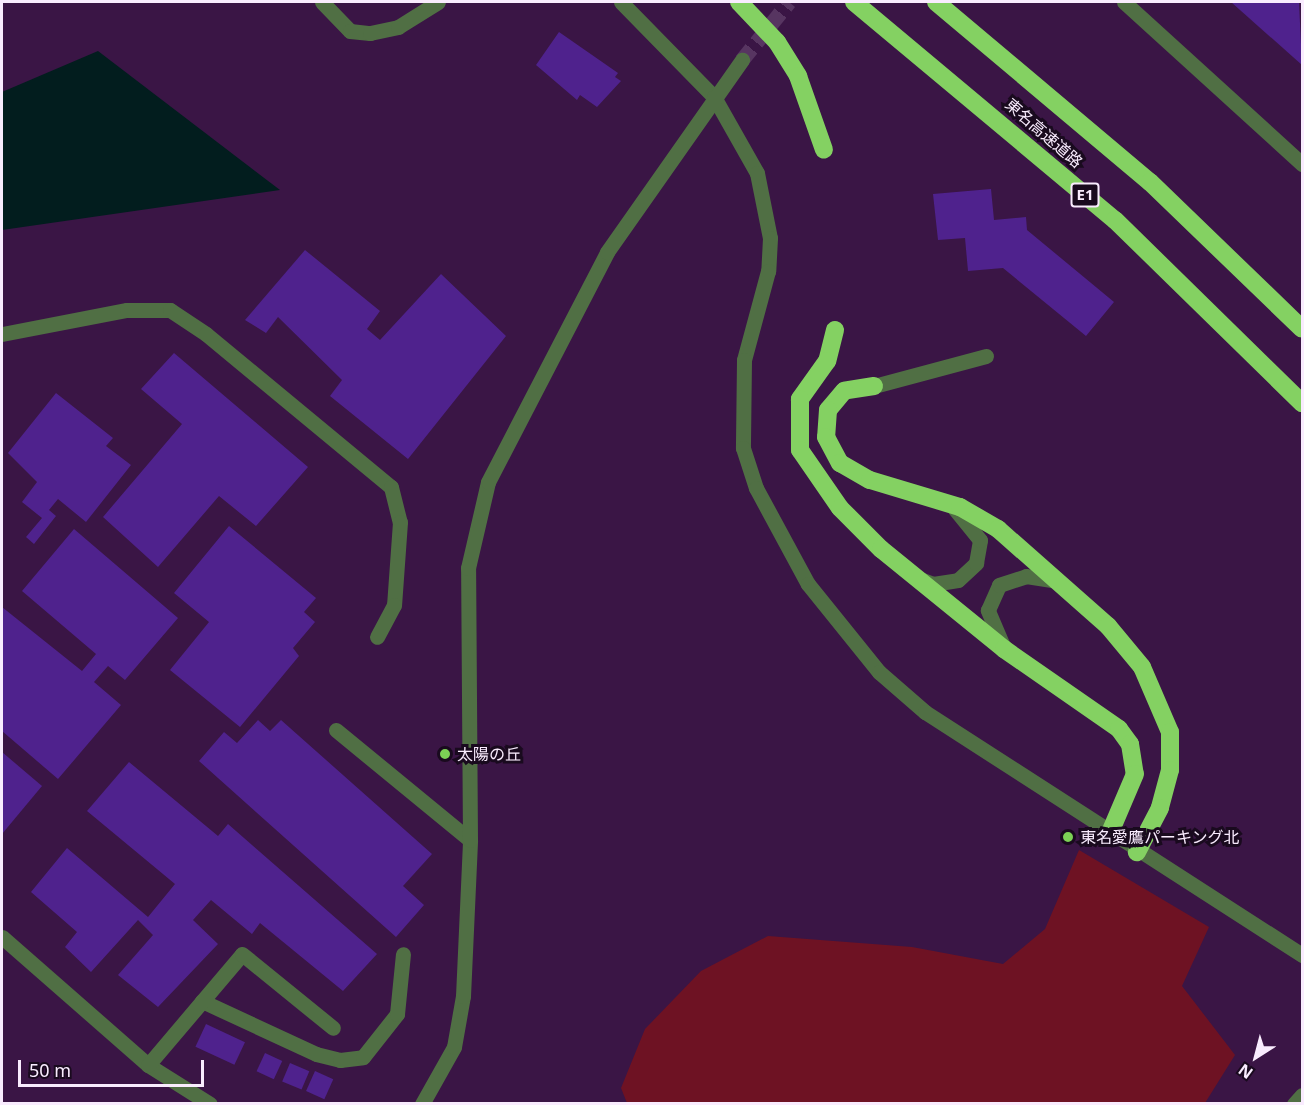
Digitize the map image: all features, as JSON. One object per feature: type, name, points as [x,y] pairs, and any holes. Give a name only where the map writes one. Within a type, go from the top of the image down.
[{"type":"highway","points":[[739,2],[777,42],[798,76],[824,150]]},
{"type":"highway","name":"東名高速道路","points":[[854,2],[1114,220],[1302,403]]},
{"type":"highway","name":"東名高速道路","points":[[936,2],[1150,182],[1302,329]]},
{"type":"highway","points":[[835,330],[827,361],[800,399],[800,450],[840,508],[914,577],[1004,649],[1103,716],[1130,744],[1135,774],[1109,835]]},
{"type":"highway","points":[[874,386],[855,387],[834,399],[826,423],[831,451],[853,473],[948,503],[998,530],[1127,646],[1163,710],[1170,770],[1160,808],[1137,852]]},
{"type":"street","points":[[322,2],[350,31],[370,33],[398,27],[438,2]]},
{"type":"street","points":[[621,2],[714,97],[757,173],[766,206],[768,271],[744,360],[740,406],[743,448],[779,537],[841,630],[879,672],[972,747],[1302,955]]},
{"type":"street","points":[[1124,2],[1302,164]]},
{"type":"street","points":[[428,1100],[454,1047],[463,996],[470,840],[468,568],[488,482],[607,252],[742,60]]},
{"type":"street","points":[[2,334],[127,310],[170,310],[206,334],[391,487],[400,522],[394,605],[377,636]]},
{"type":"street","points":[[874,386],[986,356]]},
{"type":"street","points":[[914,577],[946,584],[976,563],[980,540],[948,503]]},
{"type":"street","points":[[1004,649],[988,610],[999,585],[1026,576],[1057,581]]},
{"type":"street","points":[[336,730],[470,840]]},
{"type":"street","points":[[2,937],[148,1065],[210,1104]]},
{"type":"street","points":[[148,1065],[242,954],[333,1028]]},
{"type":"street","points":[[202,1001],[316,1054],[340,1060],[363,1057],[397,1014],[403,954]]},
{"type":"street","points":[[1294,1104],[1302,1095]]},
{"type":"shaded area","points":[[98,51],[280,190],[2,230],[2,92]]},
{"type":"shaded area","points":[[1079,850],[1209,927],[1182,986],[1235,1055],[1205,1103],[627,1103],[621,1088],[645,1029],[701,971],[768,936],[912,947],[1003,964],[1045,929]]},
{"type":"building","points":[[1231,2],[1299,2],[1302,65]]},
{"type":"building","points":[[559,32],[618,73],[615,77],[621,81],[597,107],[580,95],[577,100],[536,65]]},
{"type":"building","points":[[991,189],[994,220],[1026,217],[1027,230],[1114,302],[1086,336],[1003,268],[968,271],[965,238],[938,240],[933,194]]},
{"type":"building","points":[[305,250],[380,311],[367,329],[380,340],[441,274],[506,336],[408,459],[330,396],[342,380],[278,317],[266,333],[245,320]]},
{"type":"building","points":[[174,353],[308,467],[256,526],[219,496],[158,567],[103,517],[182,424],[141,389]]},
{"type":"building","points":[[56,393],[113,438],[106,446],[131,465],[86,522],[58,499],[49,510],[56,516],[34,544],[26,537],[42,518],[22,502],[37,482],[8,453]]},
{"type":"building","points":[[229,526],[316,598],[304,612],[315,622],[293,648],[299,656],[240,727],[170,670],[209,622],[174,593]]},
{"type":"building","points":[[74,529],[178,618],[125,680],[108,666],[94,682],[121,705],[58,779],[2,731],[2,607],[82,671],[96,654],[22,591]]},
{"type":"building","points":[[258,720],[270,731],[281,720],[432,854],[403,886],[424,905],[396,937],[199,761],[224,732],[237,743]]},
{"type":"building","points":[[2,752],[42,786],[2,834]]},
{"type":"building","points":[[129,762],[218,836],[228,824],[377,954],[343,991],[260,923],[252,934],[211,900],[193,920],[218,944],[158,1007],[118,975],[153,935],[138,920],[91,972],[65,947],[77,932],[31,892],[67,848],[148,917],[175,884],[87,811]]},
{"type":"building","points":[[206,1024],[245,1042],[234,1065],[195,1047]]},
{"type":"building","points":[[265,1053],[282,1061],[274,1079],[257,1071]]},
{"type":"building","points":[[290,1063],[309,1071],[302,1090],[282,1081]]},
{"type":"building","points":[[315,1071],[333,1079],[324,1099],[306,1091]]},
{"type":"tunnel","points":[[742,60],[789,2]]},
{"type":"place","name":"太陽の丘","points":[[445,754]]},
{"type":"place","name":"東名愛鷹パーキング北","points":[[1068,837]]}]
